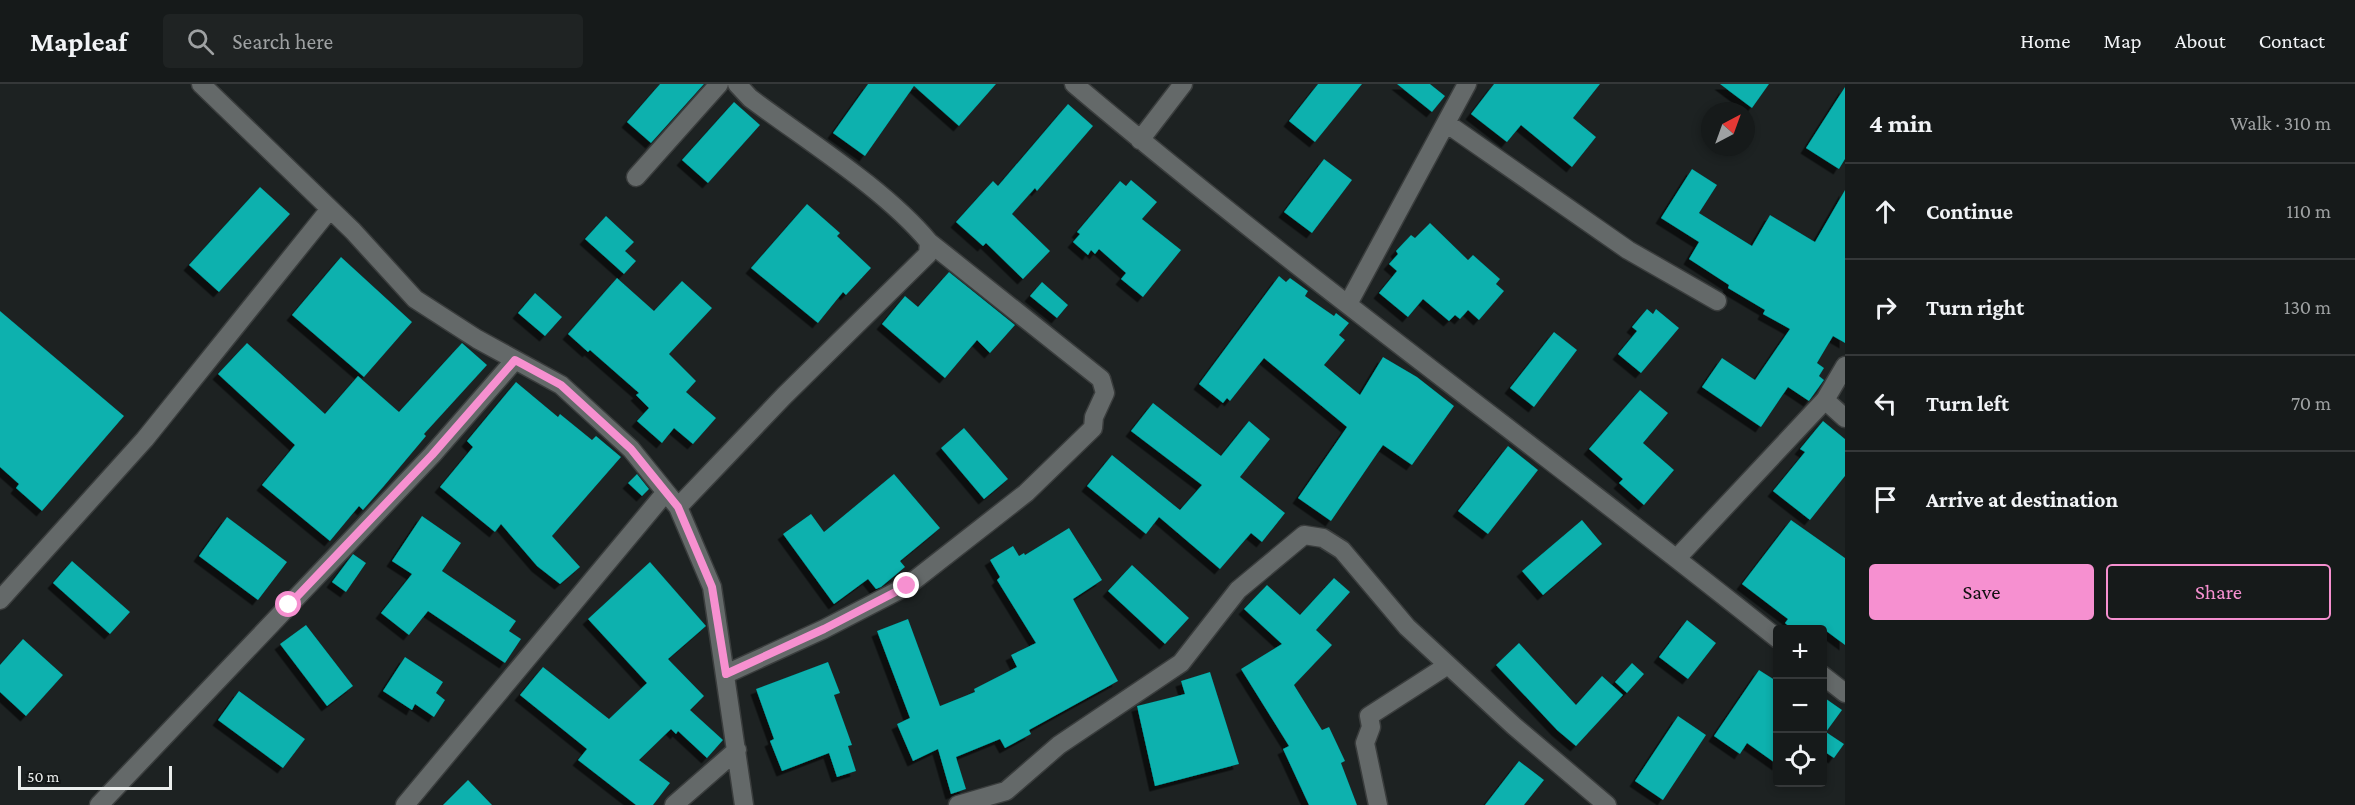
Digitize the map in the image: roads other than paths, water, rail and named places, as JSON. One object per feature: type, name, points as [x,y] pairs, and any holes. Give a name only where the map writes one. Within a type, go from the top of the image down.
[{"type":"street","points":[[201,84],[330,208],[415,299],[515,360],[561,385],[631,449],[678,507],[712,587],[744,805]]},
{"type":"street","points":[[636,177],[719,84]]},
{"type":"street","points":[[726,674],[824,629],[907,586],[1026,493],[1093,428],[1094,417],[1105,393],[1101,379],[929,242],[915,226],[871,188],[750,98],[737,84]]},
{"type":"street","points":[[1074,84],[1140,140],[1348,304],[1773,635]]},
{"type":"street","points":[[1140,140],[1183,84]]},
{"type":"street","points":[[1348,304],[1467,84]]},
{"type":"street","points":[[1446,123],[1628,250],[1717,301]]},
{"type":"street","points":[[0,600],[145,439],[330,208]]},
{"type":"street","points":[[678,507],[784,396],[928,254],[929,242]]},
{"type":"street","points":[[99,805],[432,455],[515,360]]},
{"type":"street","points":[[1677,558],[1825,400],[1845,366]]},
{"type":"street","points":[[1825,400],[1845,418]]},
{"type":"street","points":[[405,805],[666,492]]},
{"type":"street","points":[[958,805],[1006,791],[1059,745],[1181,663],[1238,590],[1304,535],[1323,538],[1342,550],[1407,627],[1514,726],[1607,805]]},
{"type":"street","points":[[1378,805],[1365,743],[1371,727],[1369,716],[1448,665]]},
{"type":"street","points":[[1827,679],[1845,693]]},
{"type":"street","points":[[675,805],[737,750]]}]
